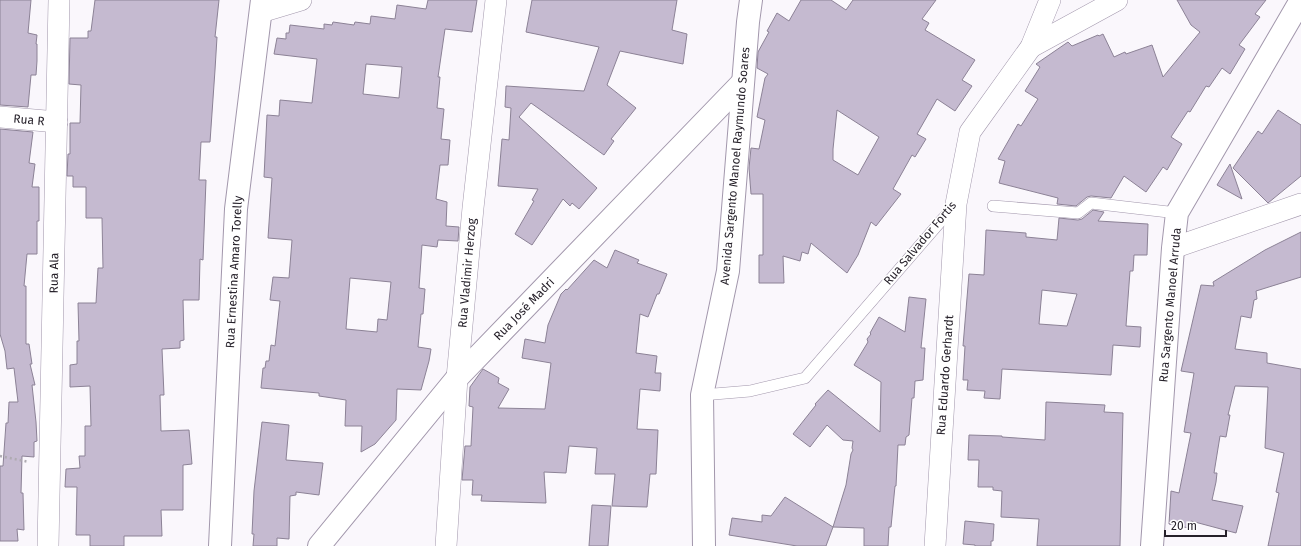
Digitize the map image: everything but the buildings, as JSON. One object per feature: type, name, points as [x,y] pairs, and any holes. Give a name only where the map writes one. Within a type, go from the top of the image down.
[{"type":"street","name":"Rua Ala","points":[[48,546],[59,0]]},
{"type":"street","points":[[262,6],[301,0]]},
{"type":"street","name":"Rua Vladimir Herzog","points":[[446,546],[457,378],[473,208],[496,0]]},
{"type":"street","name":"Avenida Sargento Manoel Raymundo Soares","points":[[704,546],[702,395],[728,271],[742,83],[751,0]]},
{"type":"street","points":[[748,22],[756,0]]},
{"type":"street","name":"Rua Salvador Fortis","points":[[956,204],[970,132],[1031,47],[1050,0]]},
{"type":"street","points":[[1031,47],[1117,0]]},
{"type":"street","name":"Rua Sargento Manoel Arruda","points":[[1152,546],[1173,248],[1177,213],[1301,0]]},
{"type":"street","name":"Rua Ernestina Amaro Torelly","points":[[220,546],[236,209],[262,6]]},
{"type":"street","name":"Rua José Madri","points":[[319,546],[457,378],[742,83]]},
{"type":"street","name":"Rua R","points":[[0,117],[57,122]]},
{"type":"street","name":"Rua Eduardo Gerhardt","points":[[935,546],[956,204]]},
{"type":"street","points":[[1173,248],[1301,204]]},
{"type":"lane","points":[[993,206],[1078,213],[1090,203],[1177,213]]},
{"type":"lane","name":"Rua Salvador Fortis","points":[[702,395],[750,391],[805,378],[956,204]]},
{"type":"path","points":[[0,456],[34,463]]}]
